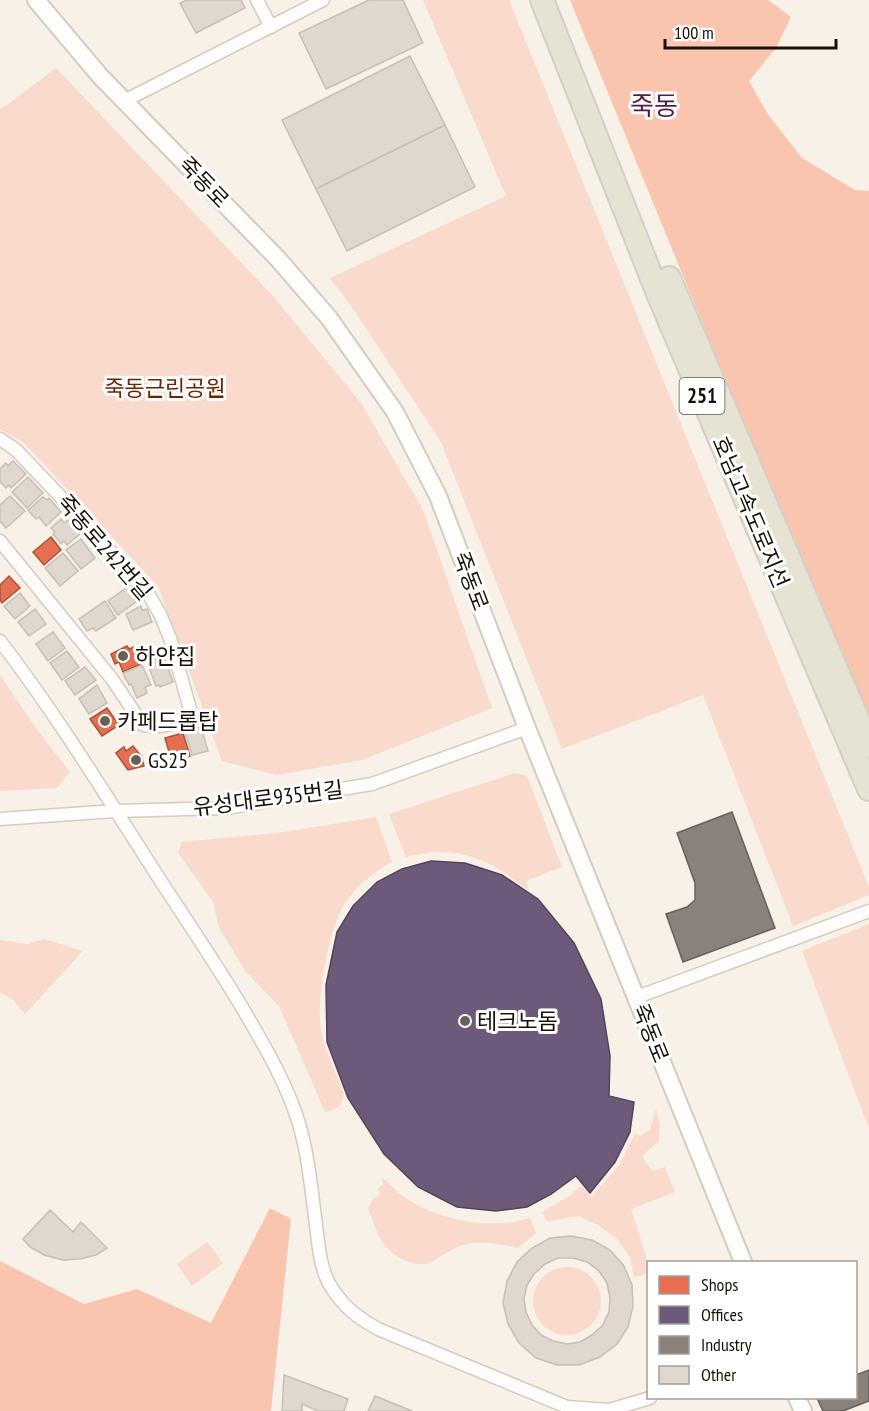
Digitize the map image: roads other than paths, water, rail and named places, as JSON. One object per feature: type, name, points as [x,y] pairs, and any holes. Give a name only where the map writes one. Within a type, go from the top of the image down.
[{"type":"highway","name":"호남고속도로지선","points":[[542,0],[659,296],[869,789]]},
{"type":"highway","name":"호남고속도로지선","points":[[558,0],[673,289],[869,746]]},
{"type":"street","name":"죽동로","points":[[36,0],[124,101],[278,259],[329,318],[395,412],[438,496],[527,728],[742,1261]]},
{"type":"street","points":[[257,0],[271,27]]},
{"type":"street","points":[[124,101],[323,0]]},
{"type":"street","name":"죽동로242번길","points":[[0,439],[24,458],[149,595],[170,638],[190,708],[189,714],[184,719],[154,728],[143,725],[106,673],[0,541]]},
{"type":"street","points":[[0,641],[33,684],[224,979],[266,1048],[290,1097],[301,1127],[321,1260],[330,1286],[355,1316],[378,1329],[567,1407],[609,1410],[647,1399]]},
{"type":"street","name":"유성대로935번길","points":[[0,819],[116,811],[226,808],[372,784],[527,728]]},
{"type":"street","points":[[637,997],[869,911]]},
{"type":"place","name":"하얀집","points":[[123,656]]},
{"type":"place","name":"카페드롭탑","points":[[105,721]]},
{"type":"place","name":"GS25","points":[[136,760]]},
{"type":"place","name":"테크노돔","points":[[465,1021]]},
{"type":"district","name":"죽동","points":[[654,106]]},
{"type":"park label","name":"죽동근린공원","points":[[165,388]]}]
